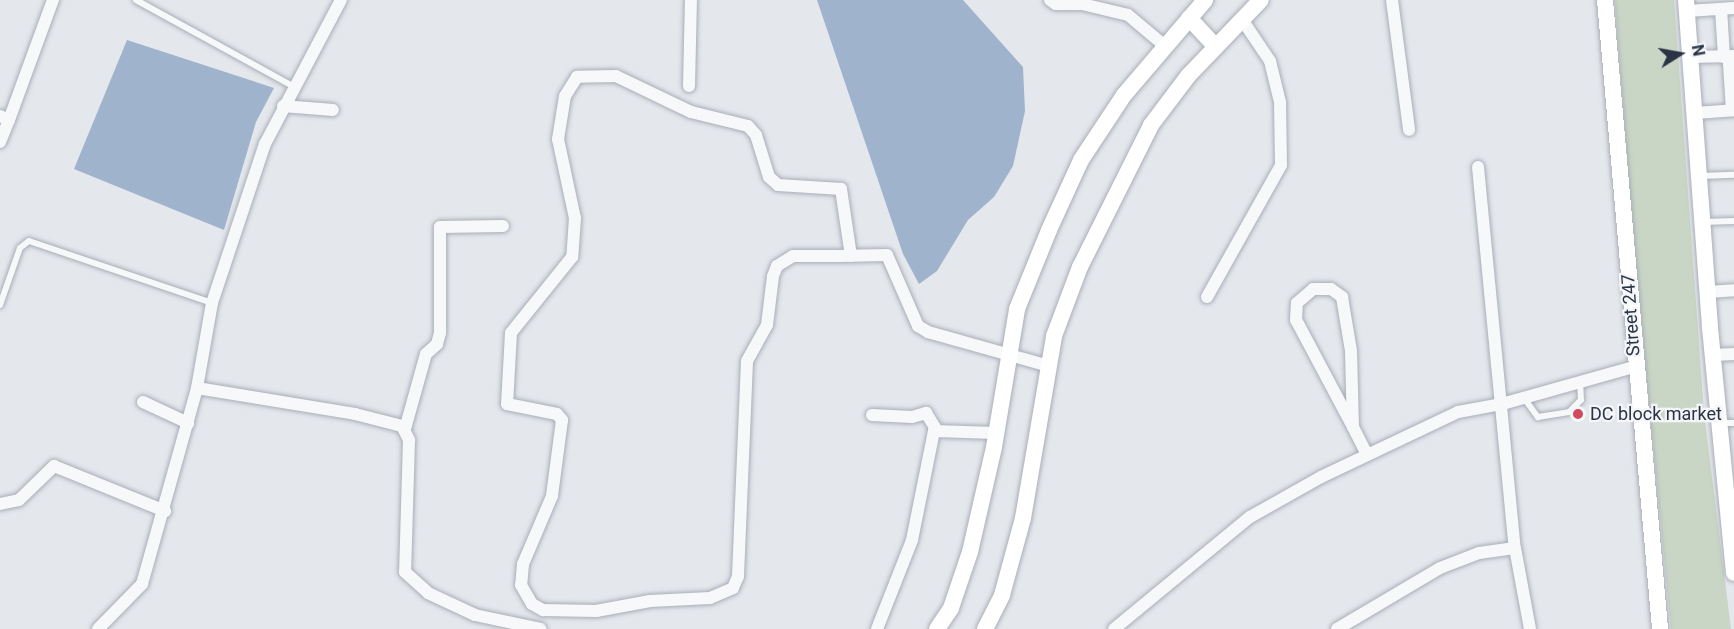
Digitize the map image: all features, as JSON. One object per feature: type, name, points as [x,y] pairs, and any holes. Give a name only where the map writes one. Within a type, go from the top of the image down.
[{"type":"street","points":[[0,142],[4,118],[53,0]]},
{"type":"street","points":[[98,629],[142,584],[165,511],[197,388],[212,303],[265,144],[283,106],[341,0]]},
{"type":"street","points":[[689,86],[691,0]]},
{"type":"street","points":[[1050,0],[1056,4],[1082,4],[1128,15],[1165,46]]},
{"type":"street","points":[[937,629],[951,608],[970,552],[996,433],[1017,309],[1082,160],[1124,95],[1205,0]]},
{"type":"street","points":[[985,629],[1002,595],[1023,518],[1054,336],[1080,267],[1124,173],[1151,125],[1215,46],[1261,0]]},
{"type":"street","points":[[1392,0],[1401,48],[1409,130]]},
{"type":"street","name":"Street 247","points":[[1605,0],[1634,367],[1660,629]]},
{"type":"street","points":[[1734,8],[1686,6],[1714,355],[1727,423],[1734,573]]},
{"type":"street","points":[[1695,113],[1733,110],[1730,60],[1721,9]]},
{"type":"street","points":[[1189,18],[1215,46]]},
{"type":"street","points":[[1207,297],[1281,165],[1280,102],[1270,62],[1241,18]]},
{"type":"street","points":[[1691,61],[1730,60]]},
{"type":"street","points":[[852,256],[841,189],[778,185],[769,177],[756,135],[748,126],[691,112],[616,76],[577,77],[565,96],[558,139],[575,218],[572,257],[564,272],[522,315],[511,333],[507,404],[557,414],[562,420],[552,496],[523,564],[521,585],[532,604],[543,610],[596,611],[643,602],[710,598],[733,588],[738,576],[747,361],[767,325],[773,276],[777,266],[793,256],[852,256],[887,255],[911,316],[928,332],[1049,366]]},
{"type":"street","points":[[283,106],[333,110]]},
{"type":"street","points":[[1478,167],[1515,548],[1530,629]]},
{"type":"street","points":[[502,225],[440,227],[440,333],[437,344],[426,354],[405,429],[409,440],[405,572],[428,593],[475,615],[541,629]]},
{"type":"street","points":[[1353,427],[1351,351],[1342,297],[1331,289],[1313,289],[1297,303],[1296,320],[1367,454]]},
{"type":"street","points":[[1708,292],[1734,290]]},
{"type":"street","points":[[1714,355],[1734,354]]},
{"type":"street","points":[[1114,629],[1250,517],[1367,454],[1458,412],[1502,404],[1634,367]]},
{"type":"street","points":[[197,388],[355,414],[405,429]]},
{"type":"street","points":[[143,402],[188,423]]},
{"type":"street","points":[[872,415],[912,417],[926,413],[936,429],[912,540],[877,629]]},
{"type":"street","points":[[936,429],[996,433]]},
{"type":"street","points":[[0,504],[20,500],[54,466],[165,511]]},
{"type":"street","points":[[1337,629],[1440,567],[1479,553],[1515,548]]},
{"type":"lane","points":[[136,0],[294,87]]},
{"type":"lane","points":[[1700,176],[1734,175]]},
{"type":"lane","points":[[1703,222],[1734,221]]},
{"type":"lane","points":[[0,305],[20,248],[29,241],[212,303]]},
{"type":"lane","points":[[1524,398],[1538,417],[1569,412],[1581,400],[1580,382]]},
{"type":"green space","points":[[1615,0],[1674,0],[1704,413],[1731,629],[1671,629],[1632,227]]},
{"type":"water","points":[[817,0],[963,0],[1023,67],[1025,111],[1013,166],[994,197],[968,220],[937,271],[919,284],[903,254]]},
{"type":"water","points":[[127,40],[274,88],[256,122],[224,230],[74,169]]},
{"type":"place","name":"DC block market","points":[[1578,414]]}]
